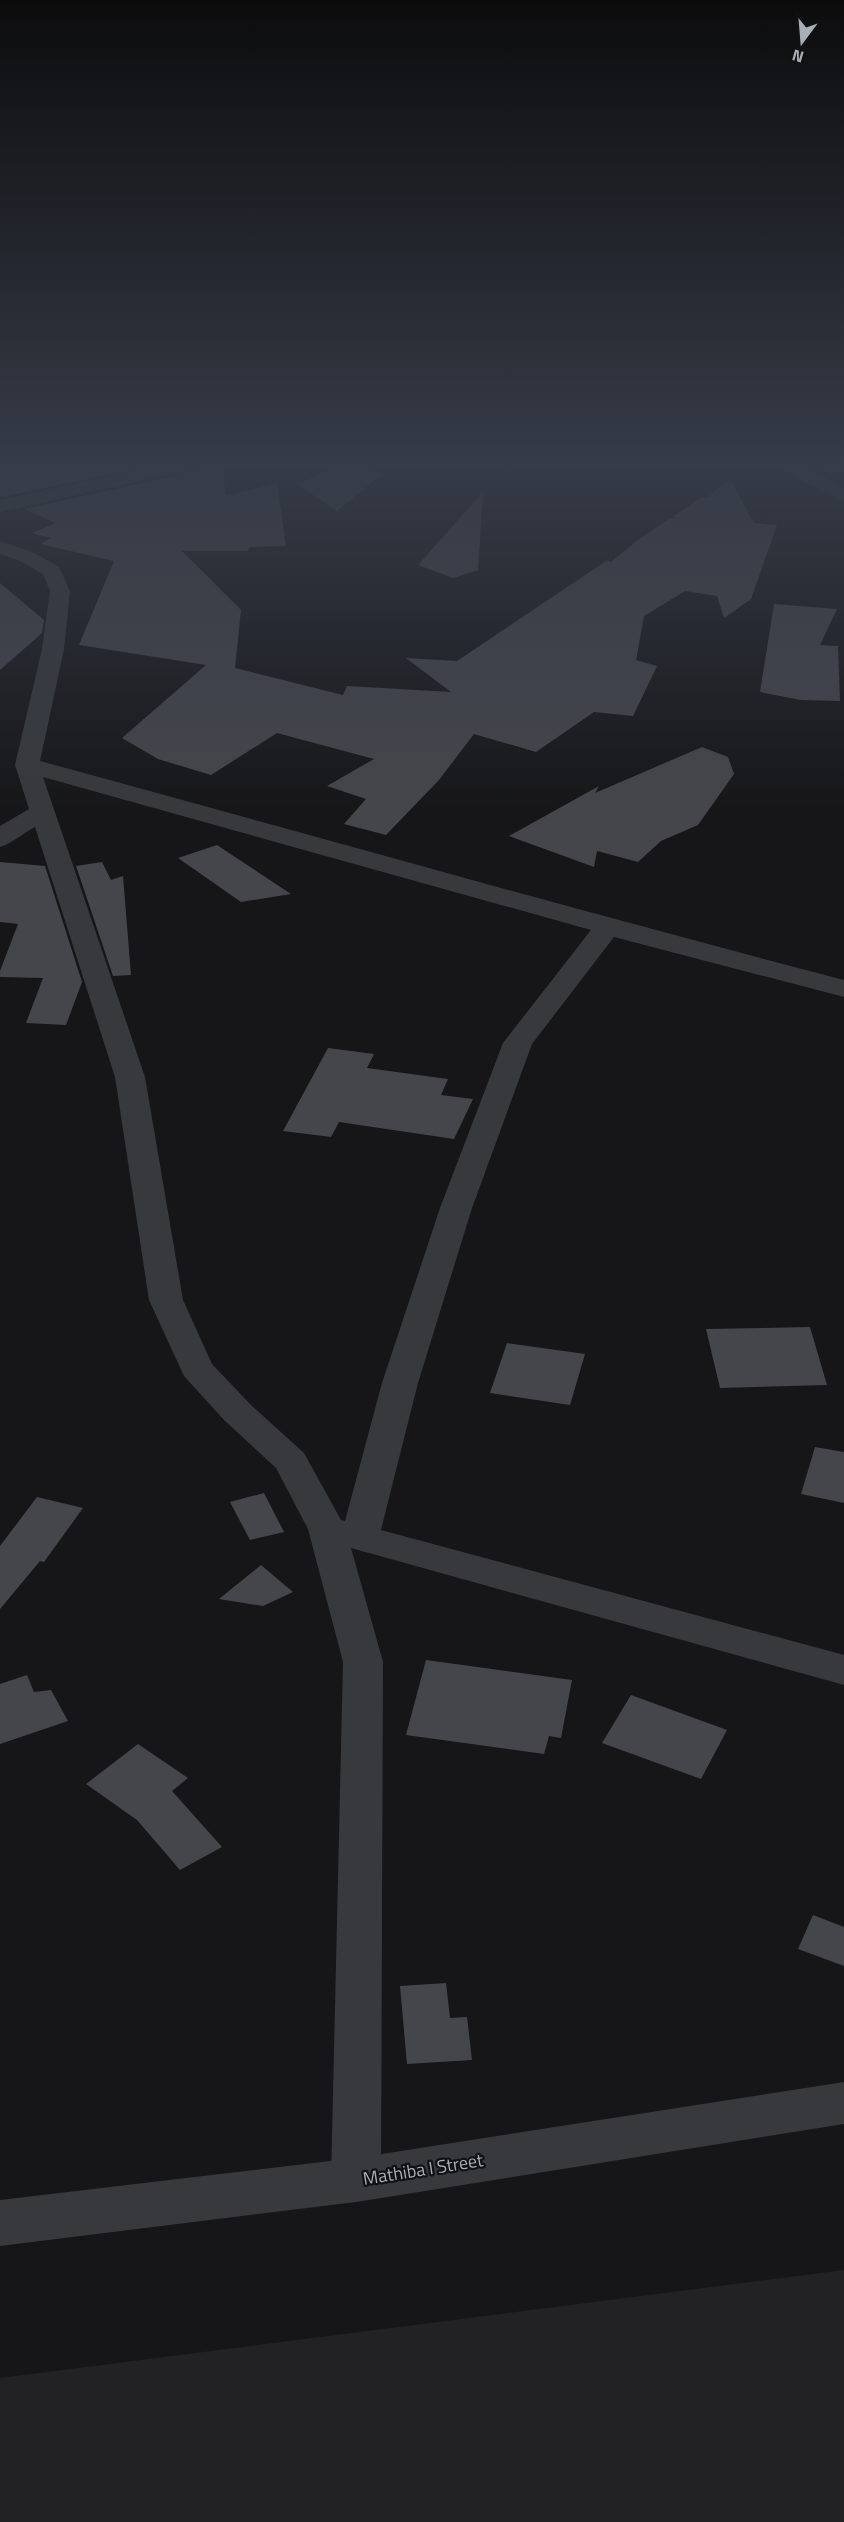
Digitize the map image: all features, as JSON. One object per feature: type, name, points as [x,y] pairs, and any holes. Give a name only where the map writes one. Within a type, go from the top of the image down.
[{"type":"street","points":[[54,577],[60,591],[53,649],[27,765],[130,1077],[166,1300],[196,1368],[237,1412],[291,1461],[344,1533],[363,1662],[356,2180]]},
{"type":"street","points":[[27,765],[354,854],[607,927],[844,989]]},
{"type":"street","points":[[0,839],[10,830],[43,812]]},
{"type":"street","points":[[344,1533],[400,1383],[456,1208],[518,1043],[607,927]]},
{"type":"street","points":[[344,1533],[844,1670]]},
{"type":"street","name":"Mathiba I Street","points":[[0,2223],[356,2180],[844,2103]]},
{"type":"shaded area","points":[[844,2270],[844,2522],[0,2522],[0,2378]]},
{"type":"building","points":[[107,577],[208,577],[241,610],[235,668],[343,695],[347,686],[451,692],[406,658],[457,661],[583,577],[759,577],[751,599],[724,618],[717,596],[685,591],[644,616],[636,660],[657,666],[633,716],[594,712],[536,752],[474,734],[439,780],[386,835],[344,824],[366,799],[327,786],[374,759],[277,733],[211,775],[158,759],[122,738],[206,665],[79,645]]},
{"type":"building","points":[[0,583],[44,620],[42,633],[0,670]]},
{"type":"building","points":[[774,604],[837,609],[820,645],[838,646],[840,701],[801,700],[760,692]]},
{"type":"building","points":[[702,747],[728,757],[734,774],[698,825],[661,841],[638,862],[597,851],[594,867],[509,836],[599,786],[595,793]]},
{"type":"building","points":[[217,845],[291,894],[241,902],[178,858]]},
{"type":"building","points":[[0,862],[45,866],[82,982],[66,1025],[26,1023],[43,978],[0,977],[0,971],[18,924],[0,922]]},
{"type":"building","points":[[102,862],[111,880],[123,876],[131,975],[113,976],[76,866]]},
{"type":"building","points":[[328,1048],[374,1054],[367,1068],[448,1079],[441,1095],[473,1099],[454,1139],[339,1122],[331,1137],[283,1131]]},
{"type":"building","points":[[810,1327],[827,1385],[720,1388],[706,1329]]},
{"type":"building","points":[[507,1343],[585,1354],[570,1405],[490,1393]]},
{"type":"building","points":[[815,1447],[844,1452],[844,1503],[801,1494]]},
{"type":"building","points":[[264,1493],[284,1532],[250,1540],[230,1502]]},
{"type":"building","points":[[37,1497],[83,1508],[44,1562],[40,1561],[0,1609],[0,1546]]},
{"type":"building","points":[[261,1565],[293,1592],[263,1606],[219,1599]]},
{"type":"building","points":[[426,1660],[572,1680],[561,1738],[549,1736],[544,1754],[406,1735]]},
{"type":"building","points":[[27,1675],[34,1692],[51,1690],[68,1721],[0,1744],[0,1684]]},
{"type":"building","points":[[631,1695],[727,1730],[701,1779],[602,1743]]},
{"type":"building","points":[[138,1744],[188,1778],[172,1791],[222,1847],[180,1870],[137,1820],[86,1784]]},
{"type":"building","points":[[813,1915],[844,1927],[844,1966],[798,1949]]},
{"type":"building","points":[[446,1983],[450,2018],[467,2017],[472,2060],[407,2064],[400,1986]]}]
